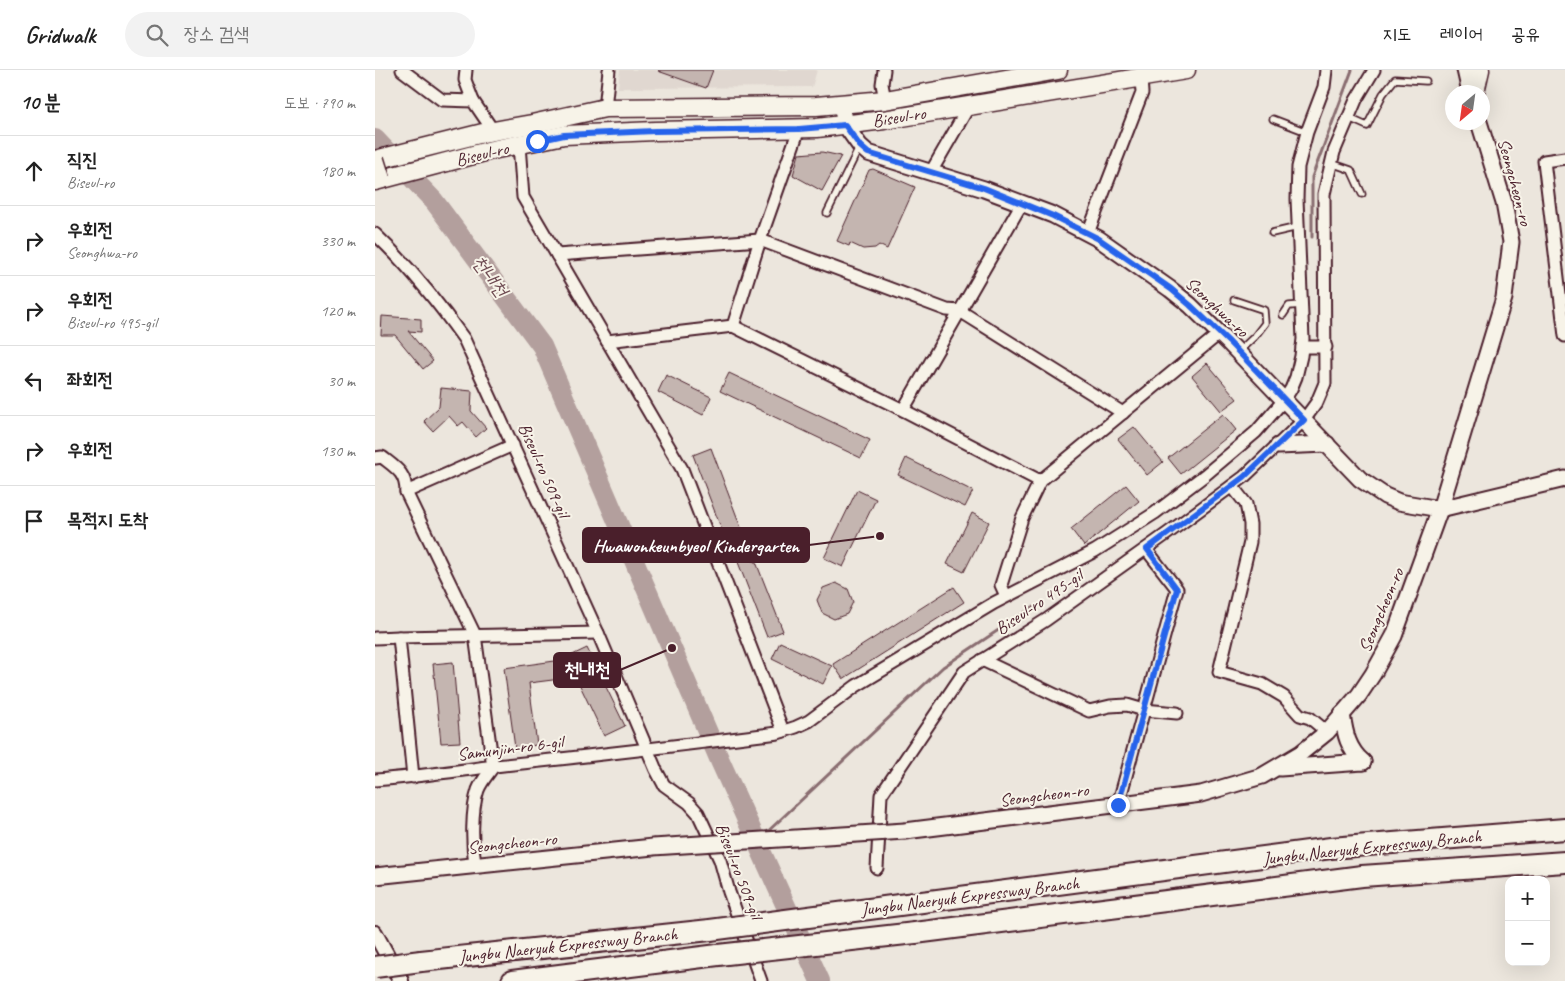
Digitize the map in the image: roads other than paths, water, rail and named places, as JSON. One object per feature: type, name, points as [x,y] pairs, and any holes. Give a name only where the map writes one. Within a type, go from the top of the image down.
[{"type":"highway","name":"Jungbu Naeryuk Expressway Branch","points":[[375,967],[709,930],[1331,848],[1565,828]]},
{"type":"highway","name":"Jungbu Naeryuk Expressway Branch","points":[[512,981],[915,933],[1354,877],[1565,862]]},
{"type":"main road","name":"Biseul-ro","points":[[375,160],[489,132],[605,108],[788,107],[841,104],[914,95],[987,76],[1057,70]]},
{"type":"main road","name":"Biseul-ro","points":[[378,180],[492,150],[564,135],[655,131],[799,129],[845,125],[1186,70]]},
{"type":"main road","points":[[1465,70],[1468,85]]},
{"type":"main road","points":[[1477,85],[1481,70]]},
{"type":"main road","points":[[914,95],[918,114]]},
{"type":"main road","name":"Seonghwa-ro","points":[[841,104],[845,125],[860,146],[868,153],[984,188],[1053,216],[1088,233],[1171,289],[1220,333],[1360,479],[1385,496],[1399,502],[1440,509],[1565,479]]},
{"type":"main road","points":[[757,129],[767,122],[786,118],[788,107]]},
{"type":"main road","name":"Seongcheon-ro","points":[[375,876],[653,847],[905,831],[1201,794],[1262,776],[1301,753],[1327,732],[1359,695],[1394,636],[1440,509],[1504,298],[1511,242],[1504,203],[1481,130]]},
{"type":"main road","points":[[375,160],[378,180]]},
{"type":"main road","points":[[1278,446],[1327,444]]},
{"type":"main road","points":[[1275,769],[1363,762],[1355,755],[1349,745],[1345,735],[1342,714]]},
{"type":"street","points":[[402,70],[442,100],[473,101]]},
{"type":"street","points":[[466,70],[465,80],[473,101],[489,132]]},
{"type":"street","points":[[605,108],[609,70]]},
{"type":"street","points":[[884,70],[882,84],[885,100]]},
{"type":"street","name":"Samunjin-ro 6-gil","points":[[375,780],[651,749],[780,732],[809,720],[856,686],[1006,596],[1095,551],[1155,513],[1205,475],[1256,432],[1291,390],[1302,347],[1298,167],[1307,132],[1324,87],[1326,70]]},
{"type":"street","name":"Biseul-ro 495-gil","points":[[877,868],[881,795],[964,672],[1045,620],[1147,549],[1244,477],[1304,420],[1317,402],[1325,382],[1324,194],[1334,152],[1356,100],[1374,70]]},
{"type":"street","points":[[1088,233],[1142,93],[1141,78]]},
{"type":"street","points":[[931,172],[969,106]]},
{"type":"street","points":[[733,326],[760,240],[799,129]]},
{"type":"street","points":[[519,145],[523,197],[682,469],[780,732]]},
{"type":"street","points":[[1565,158],[1544,161],[1565,336]]},
{"type":"street","points":[[903,410],[1022,203]]},
{"type":"street","name":"Biseul-ro 509-gil","points":[[375,234],[435,298],[464,339],[651,749],[656,770],[664,785],[689,803],[698,813],[720,860],[729,892],[761,981]]},
{"type":"street","points":[[557,255],[760,240],[947,310],[960,311],[1123,413]]},
{"type":"street","points":[[607,341],[733,326],[903,410],[1040,481]]},
{"type":"street","points":[[1006,596],[1001,585],[1022,518],[1040,481],[1220,333]]},
{"type":"street","points":[[1302,347],[1326,347]]},
{"type":"street","points":[[406,492],[513,445]]},
{"type":"street","points":[[375,458],[382,457],[397,469],[406,481],[406,492],[475,635],[493,766],[478,788],[472,847],[475,866]]},
{"type":"street","points":[[1232,486],[1247,504],[1250,542],[1219,672],[1262,684],[1284,697],[1300,715],[1310,718],[1327,732]]},
{"type":"street","points":[[1118,805],[1177,589],[1147,549]]},
{"type":"street","points":[[375,638],[598,633]]},
{"type":"street","points":[[399,637],[413,777]]},
{"type":"street","points":[[982,660],[1089,711],[1110,706],[1127,705],[1144,710],[1177,712]]},
{"type":"street","points":[[375,933],[401,981]]},
{"type":"lane","points":[[1349,118],[1367,126],[1383,94],[1395,79],[1426,81]]},
{"type":"lane","points":[[1273,119],[1307,132]]},
{"type":"lane","points":[[827,213],[860,146]]},
{"type":"lane","points":[[1331,163],[1351,170],[1362,194]]},
{"type":"lane","points":[[1272,233],[1298,227]]},
{"type":"lane","points":[[1234,300],[1264,310],[1265,323],[1255,336],[1238,352]]},
{"type":"lane","points":[[1283,315],[1289,306],[1302,305]]},
{"type":"waterway","points":[[1312,237],[1312,177],[1352,70]]},
{"type":"waterway","name":"천내천","points":[[375,139],[434,201],[542,346],[721,763],[820,981]]},
{"type":"waterway","points":[[764,835],[943,667],[1033,607]]},
{"type":"place","name":"Hwawonkeunbyeol Kindergarten","points":[[880,536]]},
{"type":"place","name":"천내천","points":[[672,648]]}]
